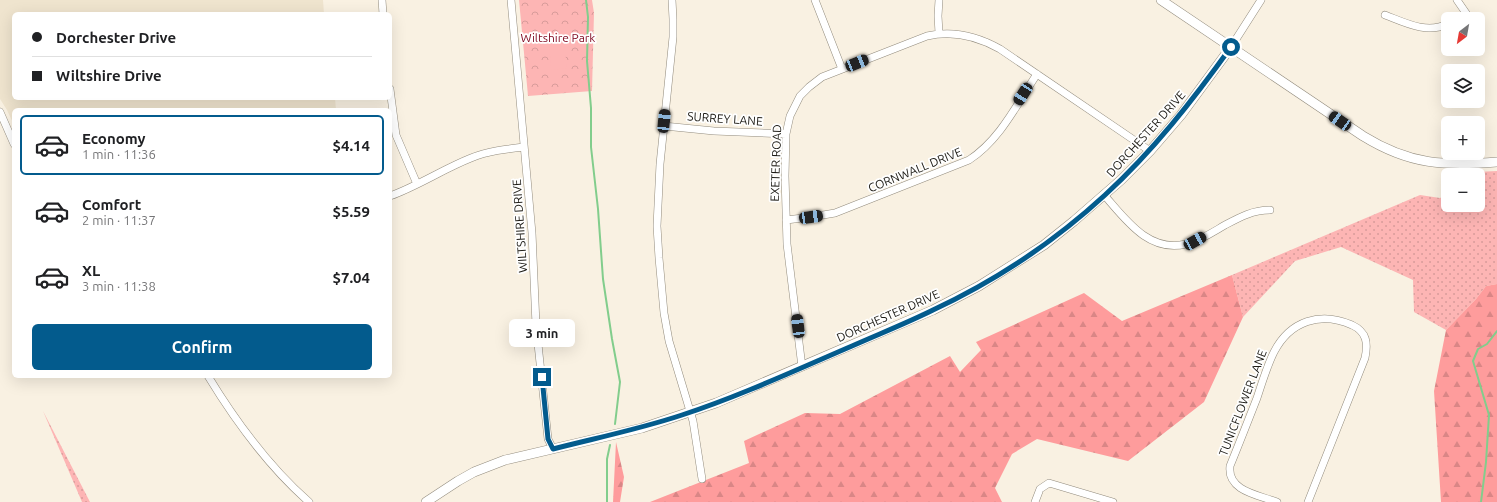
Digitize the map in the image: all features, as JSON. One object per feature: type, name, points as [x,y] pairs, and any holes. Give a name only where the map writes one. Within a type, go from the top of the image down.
[{"type":"street","points":[[382,0],[383,12]]},
{"type":"street","name":"WILTSHIRE DRIVE","points":[[511,0],[532,233],[537,332],[548,439],[553,449]]},
{"type":"street","points":[[672,0],[672,37],[659,171],[657,226],[664,313],[673,356],[690,412],[702,479]]},
{"type":"street","points":[[815,0],[842,69]]},
{"type":"street","points":[[939,0],[939,33]]},
{"type":"street","points":[[1161,0],[1363,136],[1396,154],[1421,161],[1442,164],[1497,162]]},
{"type":"street","name":"DORCHESTER DRIVE","points":[[426,502],[458,481],[491,465],[518,456],[642,428],[716,403],[933,310],[979,286],[1044,244],[1105,196],[1150,151],[1181,115],[1231,47],[1261,0]]},
{"type":"street","points":[[1457,0],[1462,12]]},
{"type":"street","points":[[1385,15],[1422,28],[1434,28],[1441,26]]},
{"type":"street","name":"EXETER ROAD","points":[[802,367],[787,244],[786,134],[790,116],[800,96],[808,87],[822,78],[918,39],[939,33],[959,34],[982,40],[1000,50],[1150,151]]},
{"type":"street","name":"CORNWALL DRIVE","points":[[786,220],[835,213],[969,160],[995,138],[1037,74]]},
{"type":"street","points":[[391,100],[396,135],[417,184]]},
{"type":"street","points":[[0,112],[12,139]]},
{"type":"street","name":"SURREY LANE","points":[[664,126],[714,131],[786,134]]},
{"type":"street","points":[[392,195],[471,158],[499,150],[524,147]]},
{"type":"street","points":[[1105,196],[1136,230],[1151,240],[1168,245],[1186,244],[1195,241],[1242,216],[1256,211],[1270,210]]},
{"type":"street","name":"TUNICFLOWER LANE","points":[[1277,502],[1263,500],[1238,488],[1229,475],[1230,466],[1274,352],[1286,335],[1296,327],[1310,320],[1325,318],[1353,325],[1363,333],[1368,345],[1365,358],[1308,502]]},
{"type":"street","points":[[209,378],[243,430],[286,479],[309,502]]},
{"type":"street","points":[[1035,502],[1040,489],[1049,483],[1113,502]]},
{"type":"shaded area","points":[[0,0],[323,0],[324,12],[12,12],[12,100],[335,100],[336,108],[12,108],[12,121],[0,99]]},
{"type":"green space","name":"Wiltshire Park","points":[[519,0],[592,0],[594,13],[592,91],[528,96]]},
{"type":"green space","points":[[564,41],[567,68],[551,70],[549,43]]},
{"type":"green space","points":[[1497,171],[1497,284],[1486,286],[1476,299],[1446,330],[1414,312],[1413,280],[1341,247],[1295,261],[1243,317],[1232,275],[1420,195],[1441,198],[1441,212],[1485,212],[1485,172]]},
{"type":"green space","points":[[1232,275],[1243,317],[1204,402],[1128,461],[1037,439],[1012,454],[995,488],[1002,502],[650,502],[749,463],[744,441],[805,413],[840,414],[950,356],[960,372],[981,350],[976,342],[1084,293],[1122,321]]},
{"type":"green space","points":[[1497,284],[1497,502],[1441,502],[1434,391],[1446,330],[1476,299],[1486,286]]},
{"type":"green space","points":[[43,411],[90,502],[82,502]]},
{"type":"green space","points":[[616,442],[624,477],[620,502],[613,502]]},
{"type":"waterway","points":[[586,0],[588,17],[587,61],[591,108],[591,147],[598,209],[603,279],[620,382],[615,424]]},
{"type":"waterway","points":[[1481,502],[1486,462],[1489,415],[1473,361],[1478,349],[1487,344],[1497,331]]},
{"type":"waterway","points":[[607,502],[607,459],[610,445]]},
{"type":"route","points":[[542,377],[548,439],[553,449],[642,428],[716,403],[956,299],[1001,273],[1044,244],[1105,196],[1150,151],[1181,115],[1231,47]]}]
